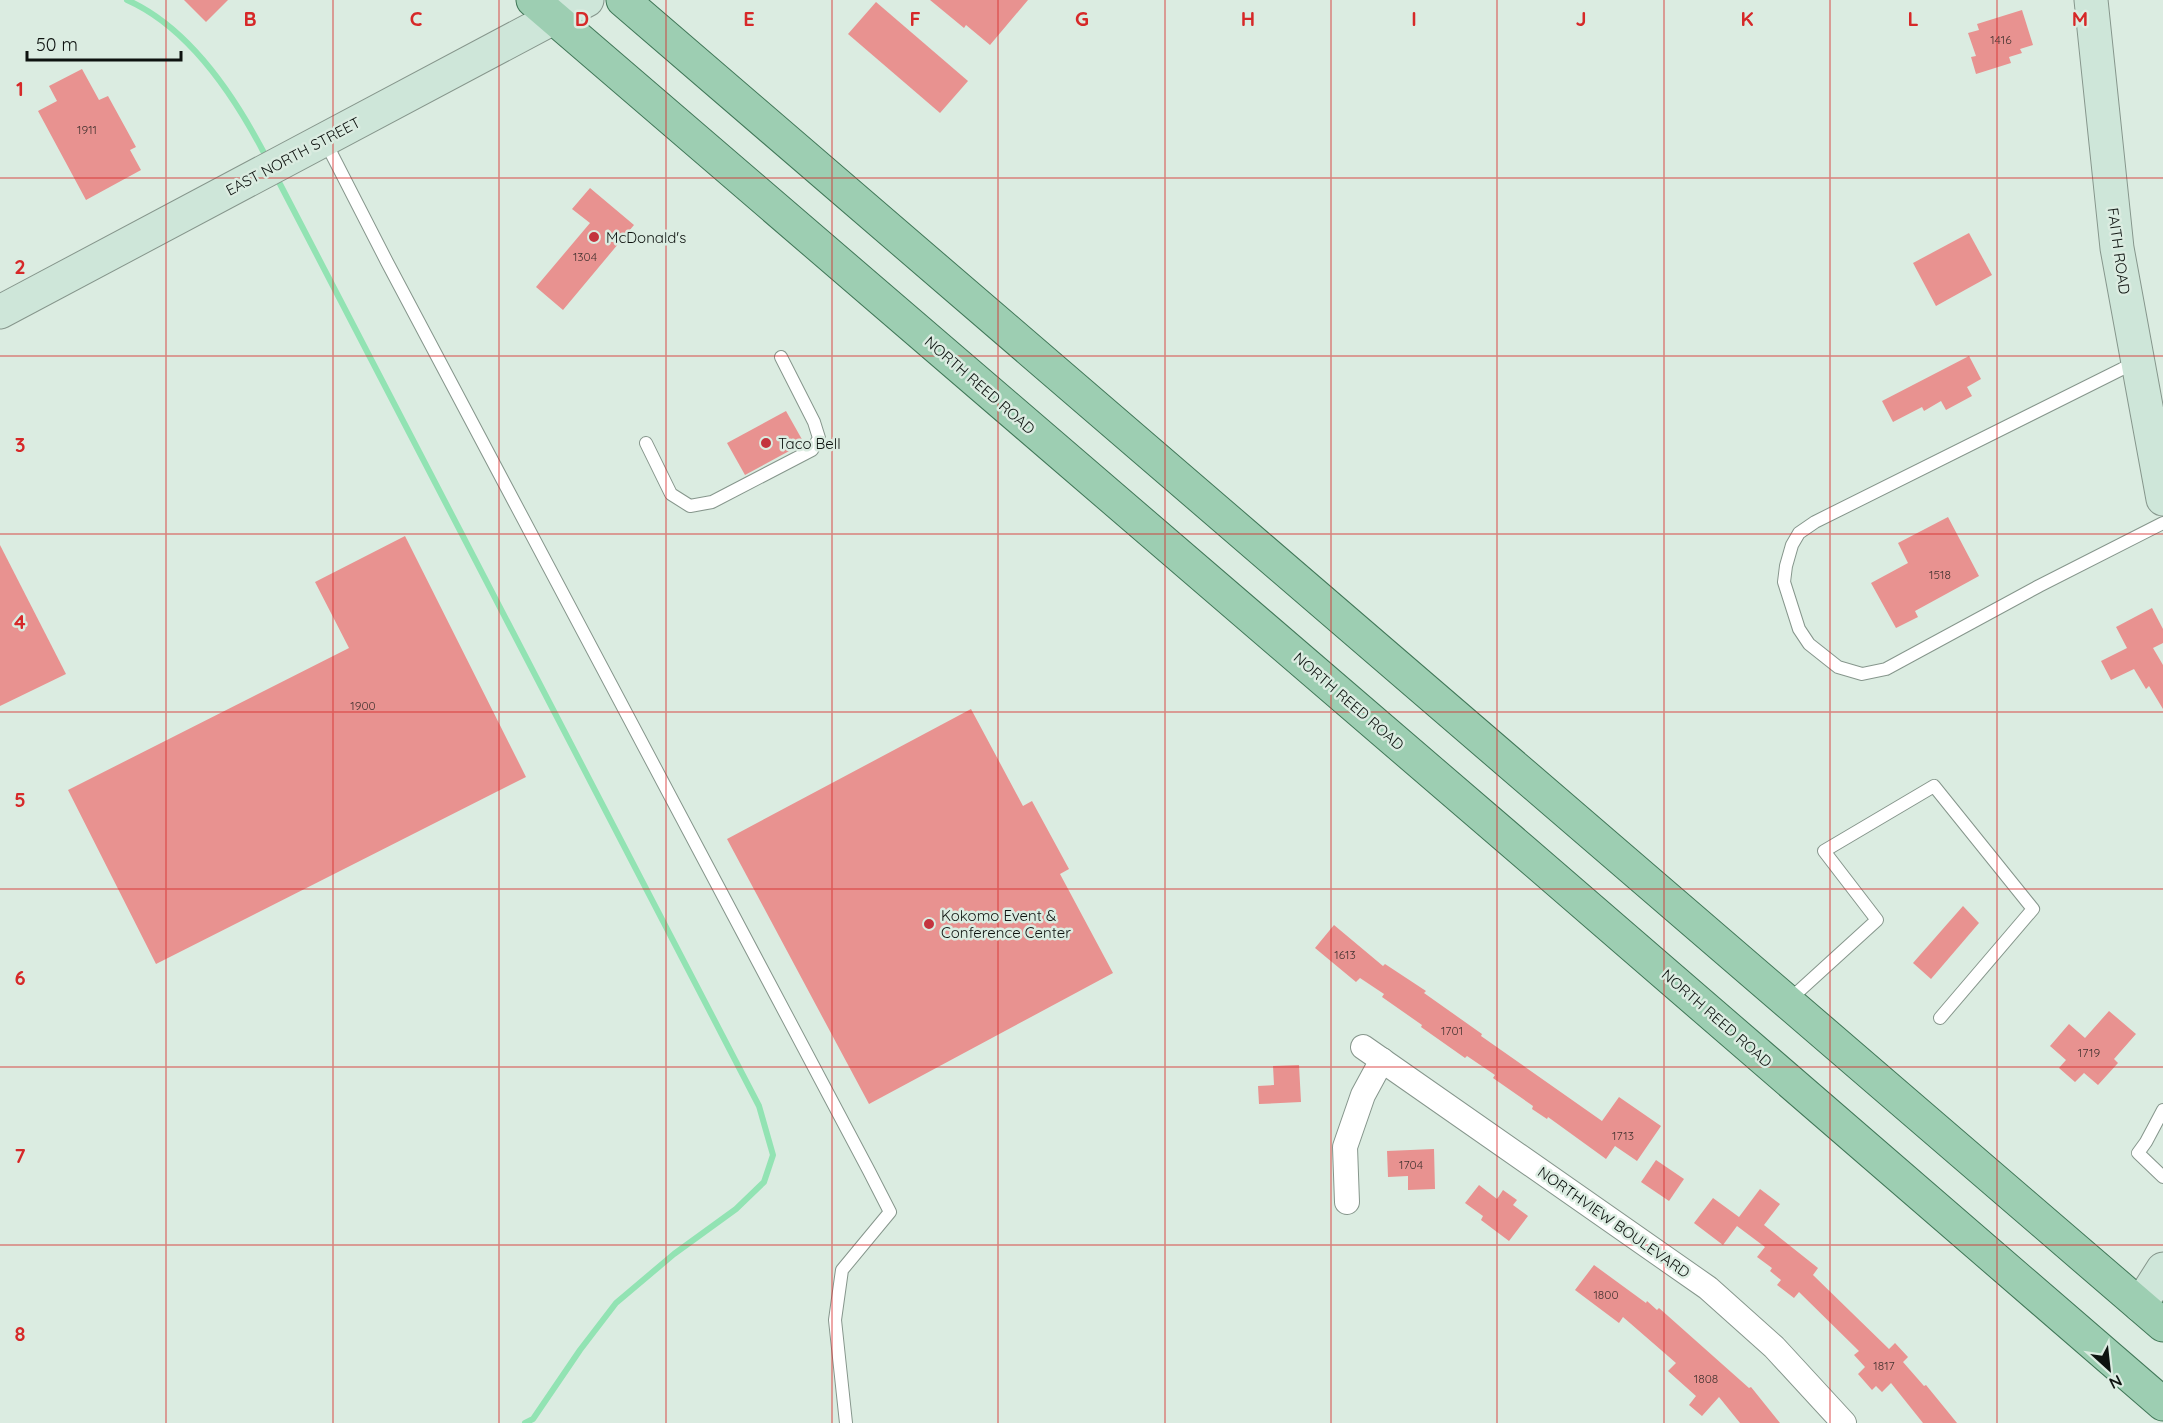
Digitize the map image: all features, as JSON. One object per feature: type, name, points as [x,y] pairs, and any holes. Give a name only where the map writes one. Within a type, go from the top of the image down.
[{"type":"main road","points":[[623,0],[2151,1315]]},
{"type":"main road","name":"NORTH REED ROAD","points":[[543,9],[2163,1404]]},
{"type":"street","name":"EAST NORTH STREET","points":[[0,312],[325,140],[543,9],[587,0]]},
{"type":"street","name":"FAITH ROAD","points":[[2091,0],[2117,248],[2163,499]]},
{"type":"street","name":"NORTHVIEW BOULEVARD","points":[[1347,1202],[1345,1147],[1363,1095],[1373,1054],[1708,1288],[1774,1347],[1844,1423]]},
{"type":"street","points":[[2151,1315],[2163,1269]]},
{"type":"lane","points":[[325,140],[387,262],[890,1212],[842,1270],[835,1320],[846,1423]]},
{"type":"lane","points":[[646,443],[671,494],[690,506],[712,502],[812,450],[819,438],[814,422],[781,357]]},
{"type":"lane","points":[[2137,364],[2122,369],[1815,522],[1799,533],[1792,545],[1784,582],[1799,629],[1809,644],[1838,667],[1862,674],[1886,669],[2039,586],[2163,524]]},
{"type":"lane","points":[[1787,1002],[1877,920],[1824,851],[1934,786],[2033,909],[1940,1018]]},
{"type":"lane","points":[[2163,1110],[2138,1153],[2163,1177]]},
{"type":"building","points":[[184,0],[228,0],[206,22]]},
{"type":"building","points":[[930,0],[1028,0],[990,45],[966,25],[964,28]]},
{"type":"building","points":[[876,2],[968,81],[940,113],[848,34]]},
{"type":"building","points":[[2022,10],[2033,45],[2020,49],[2022,53],[2009,57],[2011,63],[1976,74],[1971,57],[1976,56],[1968,33],[1979,30],[1977,24]]},
{"type":"building","points":[[82,69],[99,100],[108,96],[136,147],[130,150],[141,170],[86,200],[38,111],[57,101],[49,86]]},
{"type":"building","points":[[590,188],[634,225],[563,310],[536,287],[590,223],[572,209]]},
{"type":"building","points":[[1969,233],[1992,275],[1936,306],[1913,263]]},
{"type":"building","points":[[1969,356],[1981,379],[1967,387],[1972,396],[1946,410],[1941,401],[1924,411],[1922,407],[1893,422],[1882,401]]},
{"type":"building","name":"Taco Bell","points":[[786,411],[804,443],[745,475],[727,443]]},
{"type":"building","points":[[1948,517],[1979,576],[1915,611],[1918,617],[1896,628],[1871,583],[1908,563],[1898,543]]},
{"type":"building","points":[[405,536],[526,777],[156,964],[68,790],[349,648],[315,582]]},
{"type":"building","points":[[0,545],[66,674],[0,706]]},
{"type":"building","points":[[2152,608],[2163,629],[2163,643],[2153,648],[2163,665],[2163,709],[2149,686],[2146,689],[2134,669],[2111,680],[2101,661],[2127,648],[2116,627]]},
{"type":"building","name":"Kokomo Event & Conference Center","points":[[971,709],[1023,806],[1032,801],[1069,869],[1060,874],[1113,973],[869,1104],[727,839]]},
{"type":"building","points":[[1963,906],[1979,923],[1931,979],[1913,963]]},
{"type":"building","points":[[1334,925],[1383,966],[1385,964],[1426,991],[1424,993],[1482,1034],[1481,1036],[1602,1121],[1619,1097],[1661,1126],[1637,1161],[1615,1146],[1606,1159],[1548,1117],[1547,1119],[1532,1109],[1533,1106],[1493,1078],[1495,1075],[1467,1056],[1465,1058],[1421,1027],[1422,1025],[1382,997],[1384,994],[1360,978],[1356,982],[1315,948]]},
{"type":"building","points":[[2109,1011],[2136,1034],[2114,1059],[2118,1063],[2098,1085],[2084,1073],[2075,1082],[2059,1068],[2066,1060],[2050,1046],[2069,1024],[2085,1038]]},
{"type":"building","points":[[1299,1065],[1301,1102],[1259,1104],[1258,1086],[1274,1085],[1273,1066]]},
{"type":"building","points":[[1434,1149],[1435,1189],[1408,1190],[1408,1176],[1388,1177],[1387,1151]]},
{"type":"building","points":[[1656,1160],[1684,1179],[1669,1201],[1641,1182]]},
{"type":"building","points":[[1479,1185],[1497,1199],[1503,1190],[1517,1200],[1513,1205],[1528,1216],[1509,1241],[1481,1220],[1483,1216],[1465,1203]]},
{"type":"building","points":[[1760,1189],[1780,1204],[1764,1225],[1818,1268],[1813,1275],[1889,1349],[1895,1343],[1908,1357],[1903,1362],[1924,1386],[1926,1385],[1957,1423],[1923,1423],[1891,1383],[1882,1392],[1876,1386],[1872,1390],[1858,1374],[1865,1367],[1854,1355],[1859,1351],[1799,1292],[1794,1298],[1777,1285],[1781,1280],[1770,1271],[1772,1268],[1757,1257],[1765,1247],[1737,1226],[1723,1245],[1694,1223],[1713,1198],[1739,1217]]},
{"type":"building","points":[[1594,1265],[1646,1303],[1647,1301],[1657,1310],[1659,1308],[1749,1388],[1751,1387],[1780,1423],[1740,1423],[1719,1397],[1702,1416],[1689,1405],[1696,1396],[1668,1371],[1676,1363],[1623,1317],[1619,1323],[1575,1290]]},
{"type":"waterway","points":[[127,0],[170,27],[207,64],[238,107],[263,151]]},
{"type":"waterway","points":[[280,184],[759,1106],[773,1155],[764,1182],[736,1209],[674,1254],[616,1303],[580,1350],[533,1419],[525,1423]]},
{"type":"place","name":"McDonald's","points":[[594,237]]},
{"type":"place","name":"Taco Bell","points":[[766,443]]},
{"type":"place","name":"Kokomo Event & Conference Center","points":[[929,924]]}]
